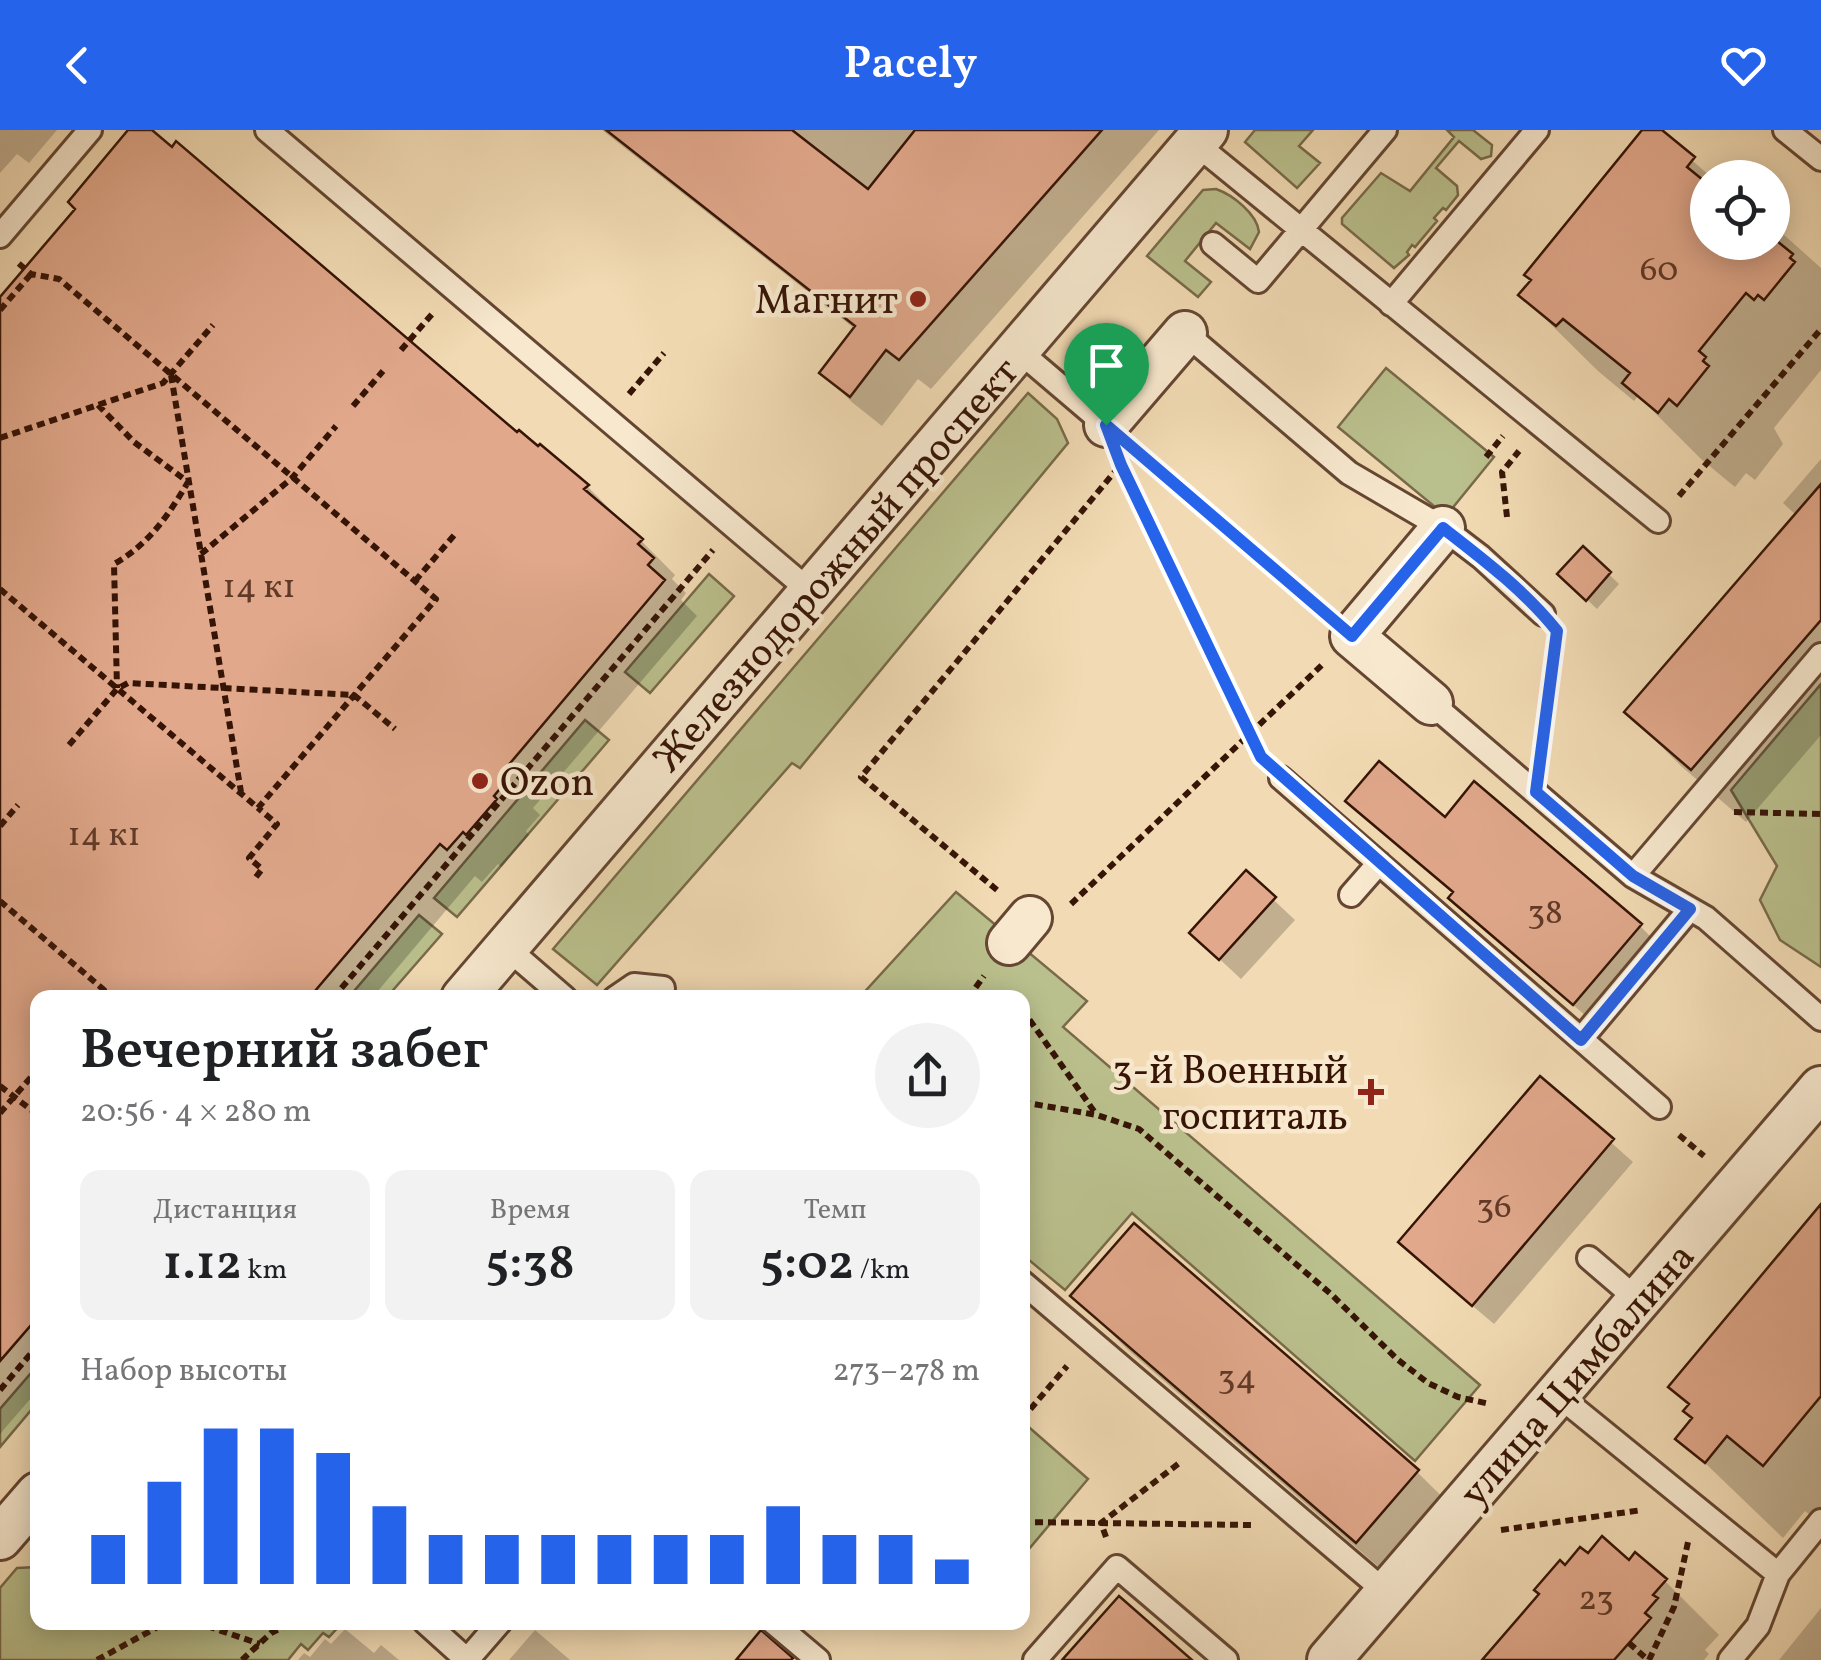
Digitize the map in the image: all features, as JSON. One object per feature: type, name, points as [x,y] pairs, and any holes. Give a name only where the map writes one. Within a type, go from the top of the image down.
[{"type":"street","name":"Железнодорожный проспект","points":[[470,990],[1201,136]]},
{"type":"street","points":[[1106,425],[1185,334]]},
{"type":"street","points":[[1431,703],[1352,636],[1443,528]]},
{"type":"street","name":"улица Цимбалина","points":[[1330,1660],[1821,1088]]},
{"type":"street","points":[[0,1538],[30,1503]]},
{"type":"lane","points":[[0,236],[90,130]]},
{"type":"lane","points":[[267,130],[812,593]]},
{"type":"lane","points":[[1213,244],[1258,281],[1385,130]]},
{"type":"lane","points":[[1391,304],[1537,130]]},
{"type":"lane","points":[[1785,130],[1821,159]]},
{"type":"lane","points":[[1201,136],[1300,230],[1658,521]]},
{"type":"lane","points":[[1185,334],[1349,473],[1443,528],[1482,557],[1544,614]]},
{"type":"lane","points":[[1018,350],[1106,425]]},
{"type":"lane","points":[[1633,876],[1821,655]]},
{"type":"lane","points":[[1431,703],[1633,876],[1706,918],[1821,1019]]},
{"type":"lane","points":[[1281,778],[1659,1107]]},
{"type":"lane","points":[[1350,895],[1379,863]]},
{"type":"lane","points":[[1581,1040],[1690,909]]},
{"type":"lane","points":[[506,947],[557,990]]},
{"type":"lane","points":[[626,990],[634,984],[663,988]]},
{"type":"lane","points":[[1589,1258],[1639,1300]]},
{"type":"lane","points":[[1030,1289],[1388,1594]]},
{"type":"lane","points":[[1558,1395],[1778,1574]]},
{"type":"lane","points":[[1730,1660],[1758,1626],[1778,1574],[1821,1521]]},
{"type":"lane","points":[[1035,1660],[1117,1566],[1226,1660]]},
{"type":"lane","points":[[434,1630],[467,1660],[493,1630]]},
{"type":"lane","points":[[782,1630],[818,1660]]},
{"type":"path","points":[[0,310],[28,271],[59,280],[436,599],[258,808]]},
{"type":"path","points":[[401,350],[454,289]]},
{"type":"path","points":[[0,438],[163,384],[212,325]]},
{"type":"path","points":[[1658,521],[1821,329]]},
{"type":"path","points":[[607,419],[664,353]]},
{"type":"path","points":[[353,406],[383,372]]},
{"type":"path","points":[[171,374],[241,794]]},
{"type":"path","points":[[98,405],[134,442],[188,482]]},
{"type":"path","points":[[1106,425],[1121,465],[1249,735],[1261,757],[1281,778]]},
{"type":"path","points":[[200,554],[292,478],[336,426]]},
{"type":"path","points":[[1134,449],[1352,636],[1044,930],[1020,931],[861,777],[1121,465],[1134,449]]},
{"type":"path","points":[[117,689],[114,564],[139,550],[164,522],[188,482]]},
{"type":"path","points":[[1664,484],[1679,496]]},
{"type":"path","points":[[339,990],[733,526]]},
{"type":"path","points":[[414,581],[456,532]]},
{"type":"path","points":[[0,589],[277,824],[249,858],[262,870],[256,877]]},
{"type":"path","points":[[1536,792],[1557,631],[1544,614]]},
{"type":"path","points":[[68,745],[117,689],[128,683],[354,695],[394,729]]},
{"type":"path","points":[[0,826],[18,805]]},
{"type":"path","points":[[1688,811],[1821,814]]},
{"type":"path","points":[[0,901],[104,990]]},
{"type":"path","points":[[1030,1021],[1096,1116]]},
{"type":"path","points":[[0,1113],[30,1078]]},
{"type":"path","points":[[0,1086],[30,1107]]},
{"type":"path","points":[[1030,1104],[1139,1129],[1332,1295],[1397,1359],[1428,1383],[1458,1397],[1491,1404]]},
{"type":"path","points":[[1030,1410],[1090,1338]]},
{"type":"path","points":[[0,1390],[30,1354]]},
{"type":"path","points":[[1101,1524],[1190,1455],[1205,1438]]},
{"type":"path","points":[[1498,1530],[1649,1509],[1634,1496]]},
{"type":"path","points":[[1030,1522],[1269,1525],[1294,1515]]},
{"type":"path","points":[[1675,1530],[1702,1553]]},
{"type":"path","points":[[1629,1643],[1649,1660],[1674,1607],[1688,1541]]},
{"type":"path","points":[[98,1660],[152,1630]]},
{"type":"path","points":[[219,1630],[260,1644]]},
{"type":"path","points":[[242,1660],[279,1630]]},
{"type":"green space","points":[[1255,130],[1313,130],[1299,146],[1320,163],[1297,188],[1245,142]]},
{"type":"green space","points":[[1447,130],[1473,130],[1492,145],[1491,156],[1481,159],[1459,141],[1436,168],[1457,186],[1458,195],[1394,268],[1342,224],[1342,218],[1381,173],[1410,191],[1454,137]]},
{"type":"green space","points":[[1216,189],[1243,206],[1259,232],[1250,249],[1216,223],[1185,261],[1211,282],[1198,297],[1147,256],[1203,190]]},
{"type":"green space","points":[[1386,368],[1494,457],[1446,516],[1338,427]]},
{"type":"green space","points":[[1028,393],[1057,419],[1068,443],[800,768],[792,763],[597,985],[553,949]]},
{"type":"green space","points":[[709,574],[734,596],[650,693],[625,672]]},
{"type":"green space","points":[[1821,684],[1821,967],[1780,940],[1760,900],[1777,866],[1731,790]]},
{"type":"green space","points":[[585,720],[609,740],[457,917],[434,898]]},
{"type":"green space","points":[[956,892],[1087,1001],[1063,1027],[1480,1385],[1415,1461],[1132,1213],[1065,1290],[1030,1261],[1030,990],[866,990]]},
{"type":"green space","points":[[419,915],[442,934],[393,990],[355,990]]},
{"type":"green space","points":[[30,1374],[30,1411],[0,1447],[0,1409]]},
{"type":"green space","points":[[1030,1428],[1088,1479],[1030,1548]]},
{"type":"green space","points":[[30,1567],[30,1630],[336,1630],[329,1637],[323,1633],[308,1650],[301,1644],[288,1660],[0,1660],[0,1588],[17,1568]]},
{"type":"building","points":[[128,130],[152,130],[172,147],[176,141],[517,432],[540,444],[589,485],[584,489],[643,539],[638,544],[654,558],[648,565],[665,580],[501,774],[508,779],[494,796],[497,799],[466,835],[463,832],[447,850],[440,844],[316,990],[30,990],[30,1326],[0,1361],[0,297],[75,209],[68,202]]},
{"type":"building","points":[[606,130],[792,130],[868,189],[915,130],[1102,130],[899,360],[886,350],[850,397],[819,373],[855,326]]},
{"type":"building","points":[[1642,130],[1662,130],[1695,157],[1687,167],[1690,260],[1790,258],[1795,262],[1764,300],[1758,295],[1754,300],[1746,293],[1699,351],[1709,366],[1677,406],[1669,399],[1658,413],[1622,383],[1630,373],[1563,319],[1556,326],[1518,295],[1531,280],[1524,275]]},
{"type":"building","points":[[1821,484],[1821,620],[1691,770],[1624,712]]},
{"type":"building","points":[[1583,546],[1611,572],[1586,601],[1557,574]]},
{"type":"building","points":[[1379,761],[1445,817],[1474,781],[1642,924],[1573,1005],[1448,898],[1453,892],[1345,801]]},
{"type":"building","points":[[1246,870],[1276,897],[1219,960],[1189,933]]},
{"type":"building","points":[[1540,1076],[1614,1139],[1472,1306],[1398,1242]]},
{"type":"building","points":[[1821,1204],[1821,1396],[1763,1466],[1727,1436],[1705,1463],[1675,1439],[1692,1418],[1683,1411],[1689,1404],[1668,1387]]},
{"type":"building","points":[[1134,1223],[1419,1470],[1356,1543],[1070,1296]]},
{"type":"building","points":[[1602,1536],[1629,1560],[1635,1552],[1667,1579],[1653,1595],[1658,1598],[1645,1613],[1651,1618],[1614,1660],[1482,1660],[1539,1594],[1534,1590],[1560,1560],[1565,1565],[1580,1547],[1588,1553]]},
{"type":"building","points":[[1119,1596],[1192,1660],[1062,1660]]},
{"type":"building","points":[[761,1630],[793,1658],[736,1660]]},
{"type":"place","name":"Магнит","points":[[918,299]]},
{"type":"place","name":"Ozon","points":[[480,781]]},
{"type":"place","name":"3-й Военный госпиталь","points":[[1371,1092]]},
{"type":"route","points":[[1106,425],[1352,636],[1443,528],[1482,557],[1544,614],[1557,631],[1536,792],[1633,876],[1690,909],[1581,1040],[1261,757],[1121,465],[1106,425]]}]
